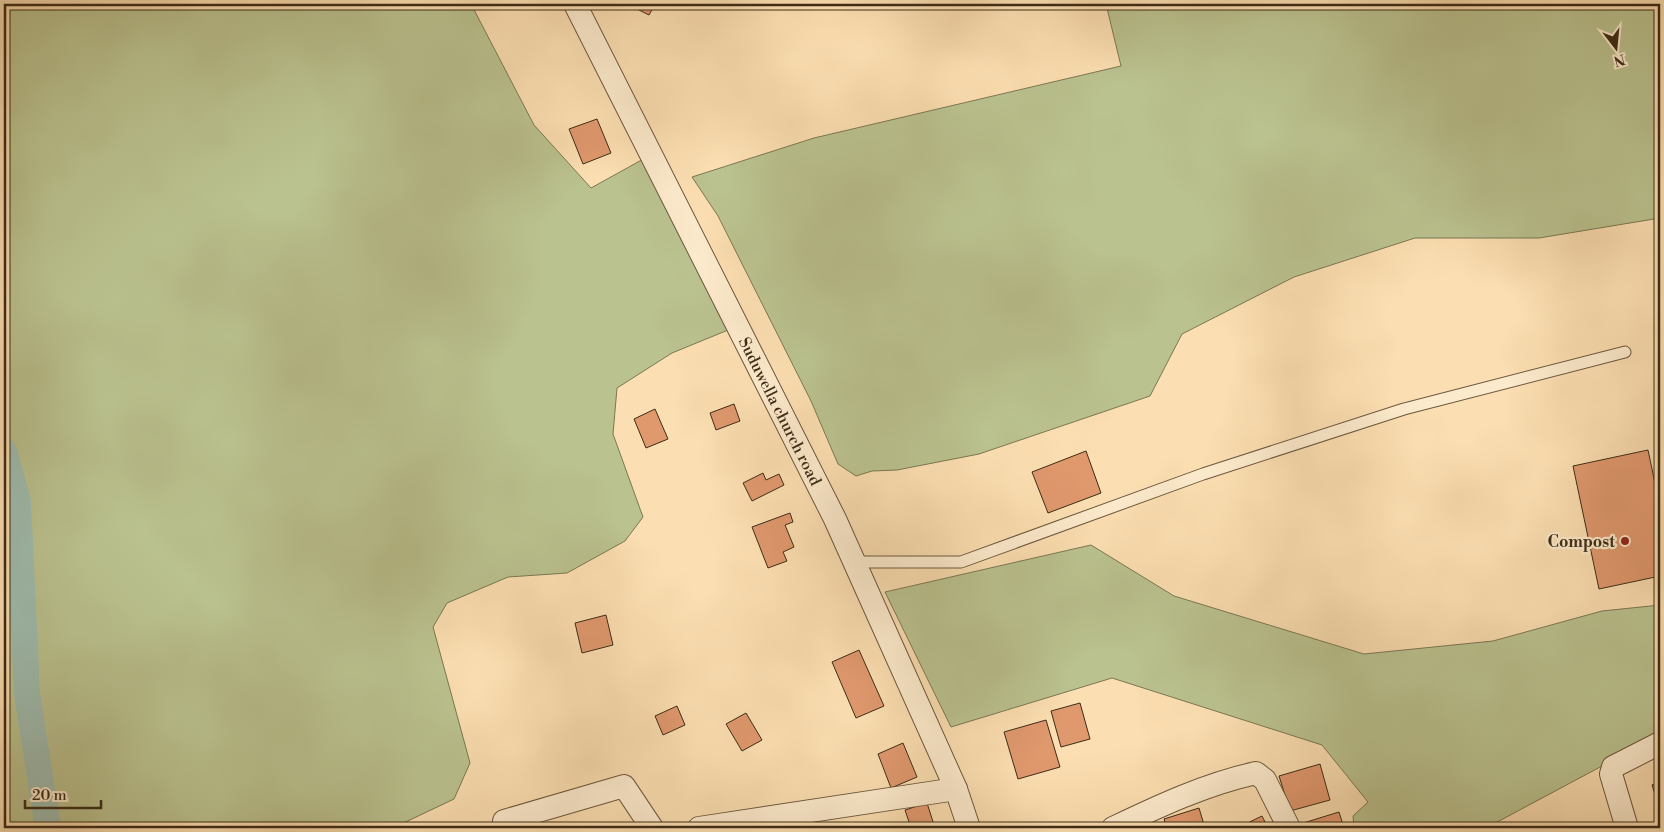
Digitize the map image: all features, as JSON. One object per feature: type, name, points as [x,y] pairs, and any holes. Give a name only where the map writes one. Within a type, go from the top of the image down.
[{"type":"street","name":"Suduwella church road","points":[[575,4],[835,519],[956,789],[968,828]]},
{"type":"street","points":[[1627,828],[1610,774],[1613,767],[1660,743]]},
{"type":"street","points":[[1113,828],[1160,806],[1233,778],[1256,773],[1265,780],[1289,828]]},
{"type":"street","points":[[504,821],[624,786],[652,828]]},
{"type":"street","points":[[699,828],[956,789]]},
{"type":"lane","points":[[855,562],[961,562],[1203,474],[1395,412],[1625,352]]},
{"type":"green space","points":[[4,4],[177,4],[181,7],[190,4],[471,4],[534,125],[591,188],[647,157],[733,328],[672,353],[617,388],[613,434],[643,517],[625,541],[567,573],[508,577],[447,603],[433,627],[470,763],[454,799],[393,828],[4,828]]},
{"type":"green space","points":[[1106,4],[1660,4],[1660,218],[1539,238],[1415,238],[1294,277],[1182,334],[1150,396],[979,454],[897,470],[872,471],[856,476],[838,464],[811,401],[718,216],[692,177],[814,138],[1121,66]]},
{"type":"green space","points":[[1091,545],[1174,596],[1364,654],[1493,641],[1602,611],[1660,605],[1660,735],[1486,828],[1354,828],[1353,816],[1368,802],[1322,745],[1112,678],[951,727],[885,592]]},
{"type":"building","points":[[627,4],[655,4],[649,15]]},
{"type":"building","points":[[597,119],[611,153],[583,164],[569,129]]},
{"type":"building","points":[[734,404],[740,421],[716,430],[710,413]]},
{"type":"building","points":[[655,409],[668,439],[646,448],[634,419]]},
{"type":"building","name":"Compost","points":[[1648,450],[1660,507],[1660,576],[1599,589],[1573,466]]},
{"type":"building","points":[[1086,451],[1101,493],[1048,513],[1032,472]]},
{"type":"building","points":[[763,473],[766,480],[779,474],[784,485],[752,501],[743,483]]},
{"type":"building","points":[[790,513],[793,522],[785,525],[794,547],[783,552],[787,561],[768,568],[752,527]]},
{"type":"building","points":[[606,615],[613,645],[582,653],[575,623]]},
{"type":"building","points":[[859,650],[884,706],[856,718],[832,662]]},
{"type":"building","points":[[1080,703],[1090,739],[1061,747],[1051,711]]},
{"type":"building","points":[[677,706],[685,725],[663,735],[655,716]]},
{"type":"building","points":[[746,713],[762,740],[742,751],[726,724]]},
{"type":"building","points":[[1046,720],[1060,767],[1018,779],[1004,732]]},
{"type":"building","points":[[903,743],[917,777],[891,788],[878,754]]},
{"type":"building","points":[[1320,764],[1330,800],[1290,811],[1279,776]]},
{"type":"building","points":[[1660,782],[1660,810],[1652,785]]},
{"type":"building","points":[[927,803],[935,828],[911,828],[905,810]]},
{"type":"building","points":[[1199,808],[1205,828],[1167,828],[1164,819]]},
{"type":"building","points":[[1339,812],[1344,828],[1301,828],[1300,824]]},
{"type":"building","points":[[1262,816],[1268,828],[1237,828]]},
{"type":"waterway","points":[[4,451],[18,501],[27,694],[48,828]]},
{"type":"place","name":"Compost","points":[[1625,541]]}]
